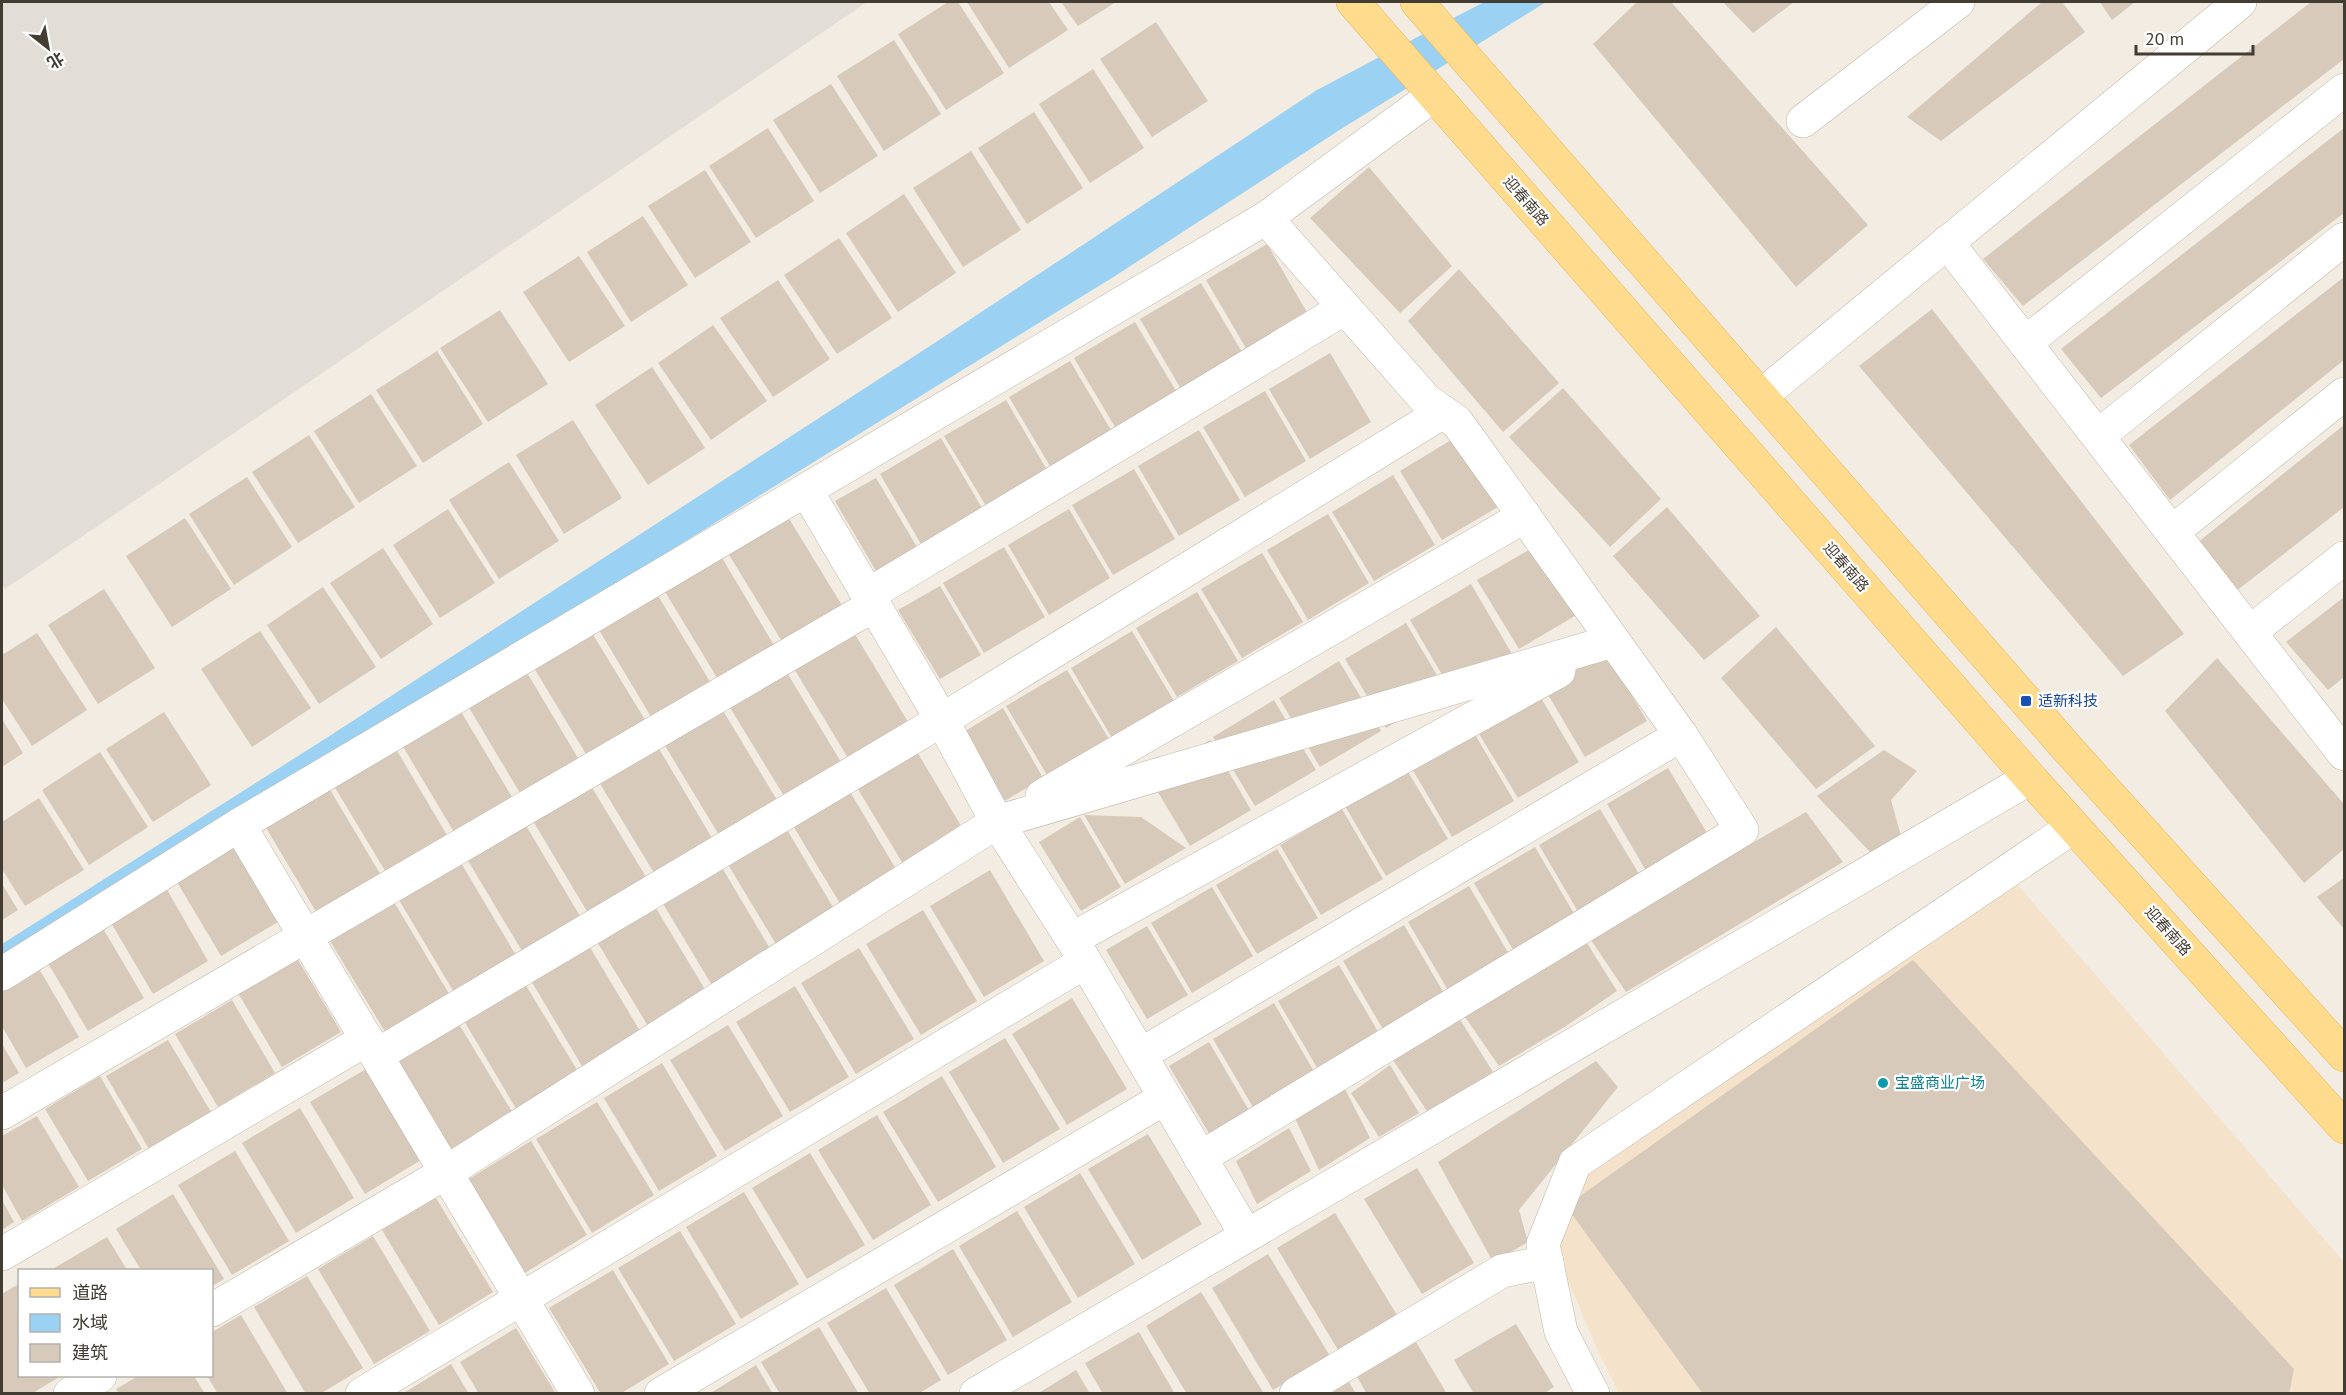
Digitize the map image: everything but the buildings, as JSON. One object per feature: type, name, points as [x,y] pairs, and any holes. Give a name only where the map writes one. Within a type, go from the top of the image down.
[{"type":"main road","name":"迎春南路","points":[[1353,2],[2030,778],[2344,1127]]},
{"type":"main road","points":[[1416,2],[2066,747],[2344,1055]]},
{"type":"street","points":[[1803,121],[1958,2]]},
{"type":"street","points":[[1761,396],[2240,2]]},
{"type":"street","points":[[2025,343],[2344,90]]},
{"type":"street","points":[[2,974],[239,825],[1266,219],[1434,95]]},
{"type":"street","points":[[1200,1158],[1743,830],[1682,735],[1458,422],[1426,400],[1266,219]]},
{"type":"street","points":[[2098,436],[2344,240]]},
{"type":"street","points":[[1947,242],[2250,632],[2334,720],[2344,754]]},
{"type":"street","points":[[2,1113],[871,600],[1345,308]]},
{"type":"street","points":[[2172,532],[2344,394]]},
{"type":"street","points":[[13,1258],[372,1047],[942,720],[1443,412]]},
{"type":"street","points":[[806,490],[942,720],[997,822],[1078,950],[1246,1235]]},
{"type":"street","points":[[213,1309],[445,1173],[997,822],[1525,516]]},
{"type":"street","points":[[2250,632],[2344,558]]},
{"type":"street","points":[[997,822],[1613,641]]},
{"type":"street","points":[[362,1394],[521,1299],[1078,950],[1613,641]]},
{"type":"street","points":[[1140,1055],[1682,735]]},
{"type":"street","points":[[986,1391],[1246,1235],[2030,778]]},
{"type":"street","points":[[239,825],[578,1394]]},
{"type":"street","points":[[1592,1393],[1561,1332],[1543,1244],[1575,1163],[2073,826]]},
{"type":"street","points":[[661,1394],[1165,1098]]},
{"type":"street","points":[[1296,1394],[1502,1271],[1547,1262]]},
{"type":"shaded area","points":[[2,2],[867,2],[5,589],[2,583]]},
{"type":"shaded area","name":"宝盛商业广场","points":[[2016,883],[2344,1262],[2344,1393],[1619,1393],[1597,1349],[1560,1261],[1560,1230],[1589,1163]]},
{"type":"water","points":[[1484,2],[1546,2],[1341,129],[1115,276],[2,963],[2,944],[328,737],[933,344],[1317,90]]},
{"type":"place","name":"适新科技","points":[[2026,701]]},
{"type":"place","name":"宝盛商业广场","points":[[1883,1083]]}]
